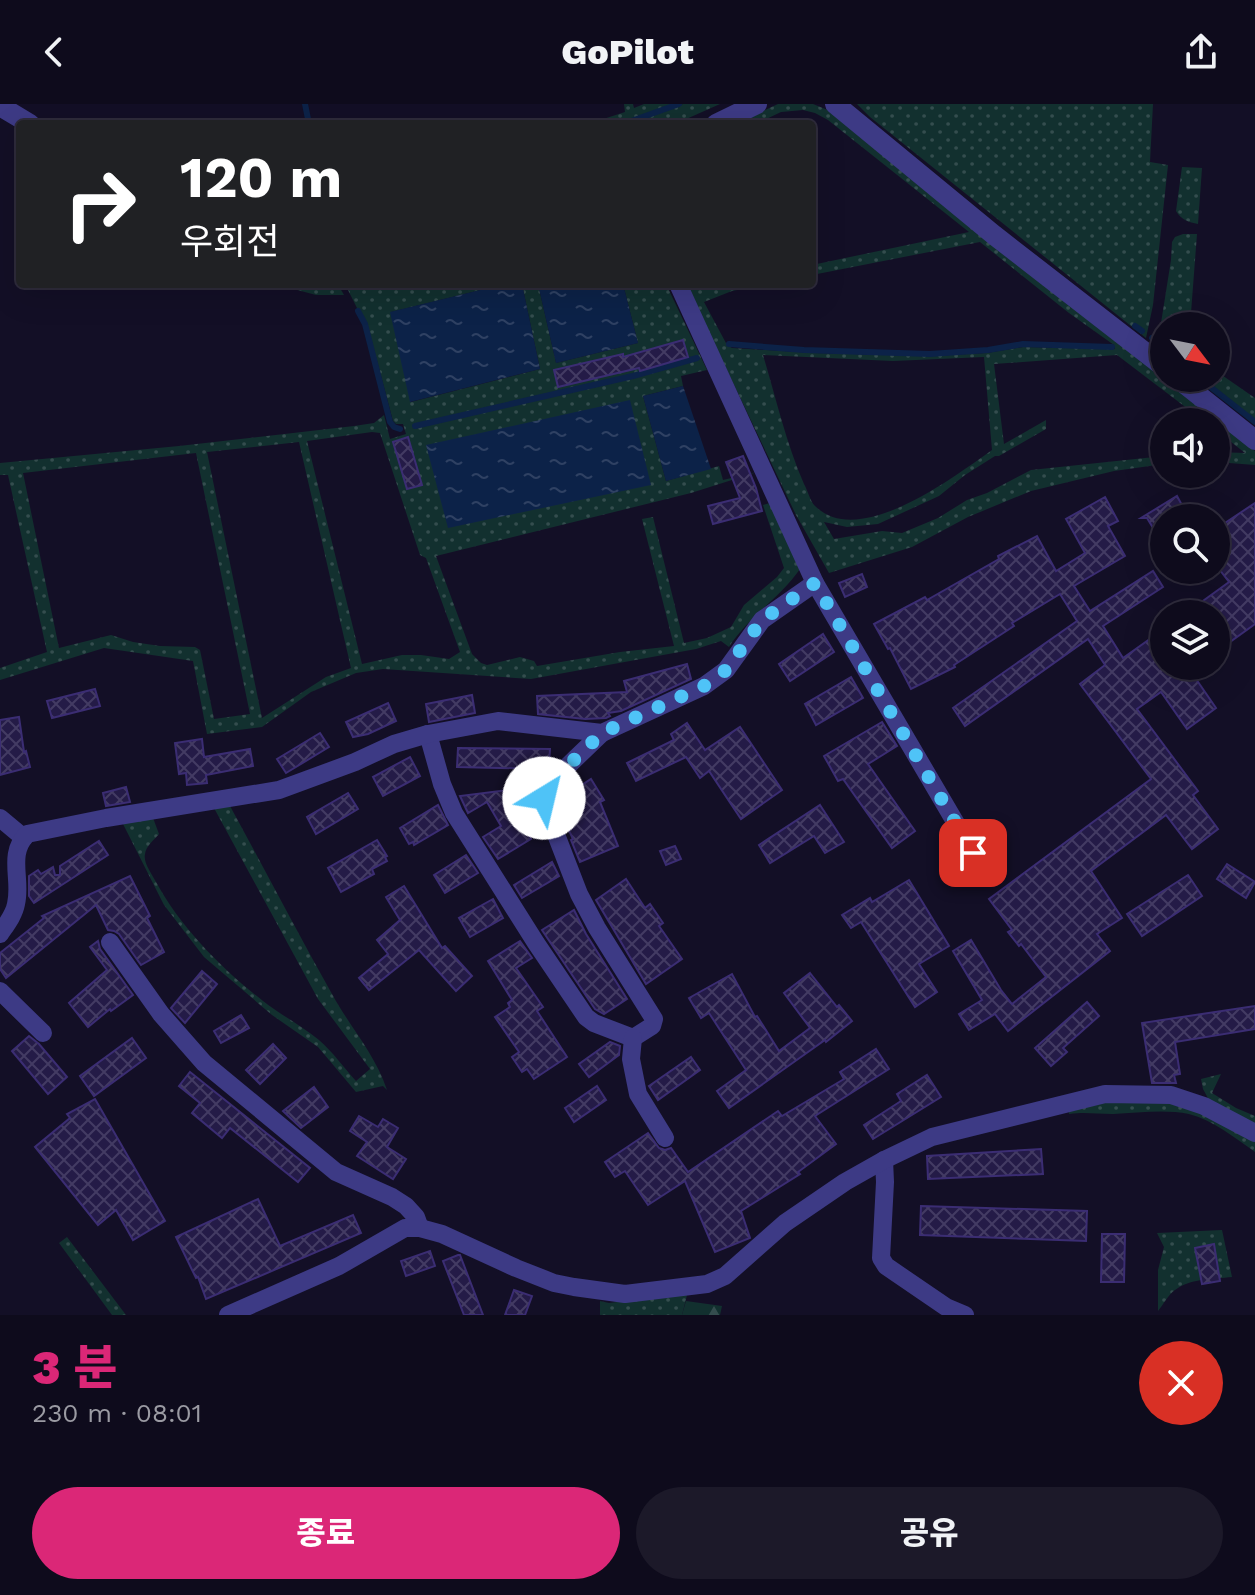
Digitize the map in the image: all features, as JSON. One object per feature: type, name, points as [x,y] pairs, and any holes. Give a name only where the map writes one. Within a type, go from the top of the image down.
[{"type":"street","points":[[724,120],[757,104]]},
{"type":"street","points":[[835,104],[994,235],[1150,356]]},
{"type":"street","points":[[0,106],[23,120]]},
{"type":"street","points":[[680,288],[815,583],[988,878]]},
{"type":"street","points":[[1195,392],[1255,440]]},
{"type":"street","points":[[633,1038],[652,1026],[654,1019],[579,894],[545,806],[545,789],[602,733],[704,686],[726,670],[762,620],[815,583]]},
{"type":"street","points":[[0,934],[16,904],[16,859],[19,842],[27,834],[279,790],[394,744],[428,734],[498,721],[602,733]]},
{"type":"street","points":[[428,734],[454,813],[569,992],[586,1017],[594,1023],[633,1038]]},
{"type":"street","points":[[0,818],[24,838]]},
{"type":"street","points":[[110,942],[161,1014],[204,1063],[336,1172],[406,1206],[416,1217],[420,1228]]},
{"type":"street","points":[[0,991],[43,1033]]},
{"type":"street","points":[[633,1038],[631,1059],[638,1094],[665,1138]]},
{"type":"street","points":[[228,1315],[339,1266],[405,1228],[420,1228],[467,1244],[516,1268],[554,1283],[574,1287],[625,1294],[707,1284],[725,1276],[785,1223],[845,1182],[932,1137],[1105,1094],[1171,1095],[1204,1106],[1255,1133]]},
{"type":"street","points":[[884,1160],[881,1258],[886,1266],[946,1307],[965,1315]]},
{"type":"green space","points":[[624,104],[633,104],[634,108],[644,104],[675,104],[630,120],[600,120],[625,112]]},
{"type":"green space","points":[[683,104],[720,104],[684,120],[638,120]]},
{"type":"green space","points":[[778,104],[813,104],[835,113],[1150,366],[1150,380],[1117,355],[994,364],[1004,444],[1046,420],[1046,429],[995,456],[939,496],[878,524],[847,527],[824,522],[834,539],[882,531],[902,533],[1031,470],[1150,457],[1150,466],[1114,471],[1031,491],[968,517],[912,547],[829,573],[796,515],[688,288],[747,288],[704,302],[727,345],[732,348],[932,356],[987,353],[1023,347],[1115,349],[1114,345],[980,242],[816,274],[816,264],[969,232],[828,120],[803,110],[781,112],[764,120],[744,120]],"holes":[[[763,355],[893,361],[984,357],[992,450],[906,504],[856,519],[834,517],[815,506],[810,499],[792,453]]]},
{"type":"green space","points":[[857,104],[1153,104],[1150,162],[1168,165],[1153,305],[1146,338]]},
{"type":"green space","points":[[1182,167],[1202,168],[1198,224],[1183,219],[1176,211]]},
{"type":"green space","points":[[1197,234],[1191,312],[1163,312],[1175,237]]},
{"type":"green space","points":[[290,288],[340,288],[344,295],[316,295]]},
{"type":"green space","points":[[347,288],[489,288],[391,312],[411,402],[540,369],[523,288],[539,288],[556,363],[638,343],[624,288],[668,288],[707,370],[681,376],[683,386],[643,396],[666,481],[719,466],[723,480],[757,472],[691,493],[436,556],[472,654],[481,663],[487,665],[520,657],[534,661],[537,666],[674,646],[642,519],[653,517],[684,643],[707,638],[731,627],[744,605],[784,568],[763,505],[770,503],[800,569],[729,647],[721,641],[696,649],[531,679],[383,669],[356,673],[311,692],[262,727],[207,734],[193,661],[104,648],[0,680],[0,668],[47,652],[8,475],[0,475],[0,463],[354,426],[374,423],[384,415],[390,439],[406,434],[403,424],[393,421],[367,323]],"holes":[[[697,357],[697,360],[634,378],[416,427],[416,424],[633,375]],[[380,433],[420,555],[426,558],[460,652],[449,659],[402,655],[362,664],[307,441]],[[299,442],[351,668],[326,677],[262,718],[207,452]],[[196,453],[250,714],[214,719],[200,650],[195,647],[160,646],[111,635],[59,648],[23,473]]]},
{"type":"green space","points":[[1230,381],[1255,398],[1255,421],[1219,392],[1230,392]]},
{"type":"green space","points":[[1166,392],[1182,392],[1202,408],[1187,408]]},
{"type":"green space","points":[[1230,431],[1255,451],[1255,465],[1230,463],[1230,452],[1245,453],[1230,441]]},
{"type":"green space","points":[[230,806],[332,994],[376,1064],[387,1090],[383,1086],[356,1092],[318,1047],[272,1015],[204,957],[164,905],[122,822],[153,818],[159,834],[147,848],[145,861],[178,916],[232,975],[319,1040],[356,1081],[370,1069],[318,999],[214,808]]},
{"type":"green space","points":[[1221,1074],[1212,1093],[1255,1116],[1255,1126],[1209,1100],[1201,1079]]},
{"type":"green space","points":[[1107,1100],[1187,1106],[1255,1139],[1255,1152],[1215,1125],[1189,1114],[1069,1114],[1069,1110]]},
{"type":"green space","points":[[1222,1230],[1232,1277],[1181,1286],[1158,1311],[1158,1270],[1164,1247],[1157,1233]]},
{"type":"green space","points":[[67,1237],[126,1315],[112,1315],[59,1243]]},
{"type":"green space","points":[[687,1295],[682,1315],[600,1315],[600,1301],[609,1303]]},
{"type":"green space","points":[[686,1301],[722,1306],[720,1315],[682,1315]]},
{"type":"water","points":[[489,288],[523,288],[540,369],[410,402],[390,312]]},
{"type":"water","points":[[539,288],[624,288],[638,343],[556,363]]},
{"type":"water","points":[[683,386],[711,469],[666,481],[643,396]]},
{"type":"water","points":[[630,400],[651,485],[448,528],[426,445]]},
{"type":"building","points":[[683,340],[688,357],[640,371],[639,368],[558,387],[554,370],[623,354],[623,357]]},
{"type":"building","points":[[408,437],[422,485],[407,489],[393,442]]},
{"type":"building","points":[[743,456],[762,511],[713,524],[708,506],[740,498],[726,462]]},
{"type":"building","points":[[1177,496],[1181,504],[1164,504]]},
{"type":"building","points":[[1105,497],[1118,521],[1108,526],[1125,556],[1074,586],[1090,611],[1150,573],[1150,584],[1161,584],[1163,587],[1103,626],[1123,658],[1150,639],[1150,680],[1197,680],[1216,708],[1187,729],[1161,692],[1137,709],[1198,791],[1193,795],[1218,829],[1192,849],[1166,815],[1091,871],[1122,918],[1097,934],[1110,951],[1008,1031],[995,1014],[969,1030],[959,1014],[982,1000],[953,951],[971,940],[1012,1004],[1046,977],[1008,932],[1012,930],[989,899],[1151,779],[1080,684],[1105,665],[1088,639],[965,726],[953,708],[1077,621],[1060,594],[1012,623],[1014,626],[955,667],[911,689],[874,624],[925,597],[927,600],[1037,536],[1056,571],[1085,553],[1066,519]]},
{"type":"building","points":[[1255,503],[1255,624],[1230,642],[1230,600],[1204,600],[1230,584],[1230,520]]},
{"type":"building","points":[[862,574],[867,587],[845,597],[839,583]]},
{"type":"building","points":[[823,634],[834,652],[790,681],[779,664]]},
{"type":"building","points":[[687,664],[691,679],[621,711],[608,713],[610,716],[606,718],[538,714],[537,696],[627,692],[624,681]]},
{"type":"building","points":[[851,677],[863,698],[816,725],[805,704]]},
{"type":"building","points":[[95,689],[100,706],[52,718],[47,701]]},
{"type":"building","points":[[472,695],[475,713],[429,722],[426,704]]},
{"type":"building","points":[[388,703],[396,721],[368,734],[353,737],[346,722]]},
{"type":"building","points":[[19,717],[24,752],[30,767],[0,775],[0,720]]},
{"type":"building","points":[[882,722],[897,746],[868,764],[915,831],[892,848],[843,779],[838,781],[824,756]]},
{"type":"building","points":[[687,723],[705,750],[740,727],[782,790],[741,819],[709,771],[700,778],[686,757],[636,781],[627,763],[674,740],[671,734]]},
{"type":"building","points":[[320,733],[329,747],[286,773],[277,759]]},
{"type":"building","points":[[202,739],[204,757],[250,749],[253,766],[206,775],[207,783],[187,785],[186,773],[179,774],[175,743]]},
{"type":"building","points":[[458,748],[550,749],[549,767],[457,767]]},
{"type":"building","points":[[410,757],[420,776],[383,796],[373,777]]},
{"type":"building","points":[[591,779],[604,800],[600,802],[618,846],[580,862],[558,807],[580,794],[577,788]]},
{"type":"building","points":[[126,787],[130,802],[106,806],[103,793]]},
{"type":"building","points":[[516,789],[520,820],[531,839],[498,859],[483,837],[501,826],[487,802],[468,813],[460,796]]},
{"type":"building","points":[[348,793],[358,809],[316,834],[307,817]]},
{"type":"building","points":[[438,805],[448,825],[414,845],[413,842],[409,844],[400,828]]},
{"type":"building","points":[[820,805],[844,842],[825,853],[814,836],[770,863],[759,845]]},
{"type":"building","points":[[377,840],[387,861],[372,869],[374,874],[341,892],[328,868]]},
{"type":"building","points":[[99,841],[108,855],[34,903],[29,896],[29,876],[38,870],[41,874],[53,867],[55,875],[60,875],[60,866]]},
{"type":"building","points":[[675,846],[681,859],[666,865],[660,851]]},
{"type":"building","points":[[466,855],[478,873],[445,893],[434,875]]},
{"type":"building","points":[[552,862],[559,876],[522,898],[514,885]]},
{"type":"building","points":[[1227,864],[1255,882],[1246,898],[1217,879]]},
{"type":"building","points":[[1188,875],[1202,896],[1142,936],[1127,914]]},
{"type":"building","points":[[130,876],[164,952],[141,965],[119,934],[108,930],[96,905],[6,978],[0,969],[0,953],[44,918],[42,916]]},
{"type":"building","points":[[626,879],[645,908],[650,904],[663,923],[659,926],[682,959],[646,984],[596,900]]},
{"type":"building","points":[[909,880],[949,946],[919,964],[937,992],[915,1007],[861,922],[851,928],[842,915]]},
{"type":"building","points":[[404,886],[442,948],[445,946],[472,976],[456,991],[419,950],[369,990],[359,978],[388,954],[377,940],[400,920],[386,897]]},
{"type":"building","points":[[493,899],[503,918],[470,937],[459,918]]},
{"type":"building","points":[[574,910],[627,999],[604,1014],[595,1009],[542,930]]},
{"type":"building","points":[[98,941],[100,949],[133,995],[88,1027],[69,1003],[107,970],[90,947]]},
{"type":"building","points":[[520,941],[532,958],[516,968],[543,1007],[537,1011],[567,1057],[534,1079],[527,1069],[522,1072],[512,1057],[519,1052],[495,1017],[510,1007],[508,1003],[512,1000],[488,961]]},
{"type":"building","points":[[202,971],[217,984],[185,1023],[171,1008]]},
{"type":"building","points":[[810,973],[852,1021],[729,1108],[717,1091],[746,1070],[709,1013],[701,1018],[689,998],[732,974],[755,1017],[779,1051],[810,1028],[784,993]]},
{"type":"building","points":[[1087,1002],[1099,1016],[1063,1048],[1067,1052],[1051,1066],[1035,1048]]},
{"type":"building","points":[[1255,1006],[1255,1029],[1175,1042],[1180,1074],[1174,1075],[1176,1083],[1152,1083],[1142,1023]]},
{"type":"building","points":[[241,1015],[249,1028],[221,1043],[214,1031]]},
{"type":"building","points":[[29,1036],[67,1077],[48,1094],[12,1051]]},
{"type":"building","points":[[132,1038],[146,1058],[94,1096],[80,1076]]},
{"type":"building","points":[[610,1042],[620,1046],[619,1055],[589,1077],[579,1064]]},
{"type":"building","points":[[273,1044],[286,1058],[260,1084],[246,1070]]},
{"type":"building","points":[[876,1049],[889,1069],[815,1116],[836,1144],[798,1172],[800,1174],[741,1211],[750,1238],[715,1252],[685,1181],[648,1205],[625,1171],[615,1177],[605,1162],[648,1133],[659,1148],[671,1148],[688,1172],[778,1111],[782,1116],[844,1079],[840,1072]]},
{"type":"building","points":[[691,1057],[700,1070],[658,1100],[649,1086]]},
{"type":"building","points":[[190,1072],[310,1168],[298,1182],[230,1128],[222,1138],[192,1113],[200,1103],[179,1086]]},
{"type":"building","points":[[927,1075],[941,1097],[873,1139],[864,1125],[901,1101],[897,1094]]},
{"type":"building","points":[[597,1086],[606,1100],[574,1122],[565,1108]]},
{"type":"building","points":[[314,1087],[328,1107],[301,1128],[283,1111]]},
{"type":"building","points":[[95,1099],[165,1221],[133,1240],[116,1210],[98,1225],[35,1147],[70,1118],[67,1114]]},
{"type":"building","points":[[359,1116],[378,1127],[383,1119],[398,1128],[387,1147],[406,1159],[393,1179],[357,1156],[367,1142],[350,1131]]},
{"type":"building","points":[[1041,1149],[1043,1174],[928,1179],[927,1156]]},
{"type":"building","points":[[258,1199],[280,1246],[353,1215],[361,1233],[206,1299],[176,1237]]},
{"type":"building","points":[[921,1206],[1087,1211],[1086,1241],[920,1235]]},
{"type":"building","points":[[1102,1234],[1125,1234],[1124,1282],[1101,1282]]},
{"type":"building","points":[[1214,1244],[1220,1281],[1202,1284],[1195,1248]]},
{"type":"building","points":[[430,1251],[435,1266],[406,1276],[401,1261]]},
{"type":"building","points":[[458,1255],[483,1315],[464,1315],[443,1261]]},
{"type":"building","points":[[514,1290],[532,1296],[525,1315],[505,1315]]},
{"type":"waterway","points":[[305,104],[308,120]]},
{"type":"waterway","points":[[634,120],[679,104]]},
{"type":"waterway","points":[[358,311],[365,324],[390,422],[400,429]]},
{"type":"waterway","points":[[1135,326],[1142,331]]},
{"type":"waterway","points":[[729,344],[930,354],[1023,344],[1112,347]]},
{"type":"waterway","points":[[415,426],[633,376],[697,358]]},
{"type":"waterway","points":[[1217,392],[1255,422]]},
{"type":"route","points":[[544,798],[545,789],[551,782],[602,733],[704,686],[726,670],[762,620],[815,583],[973,853]]}]
